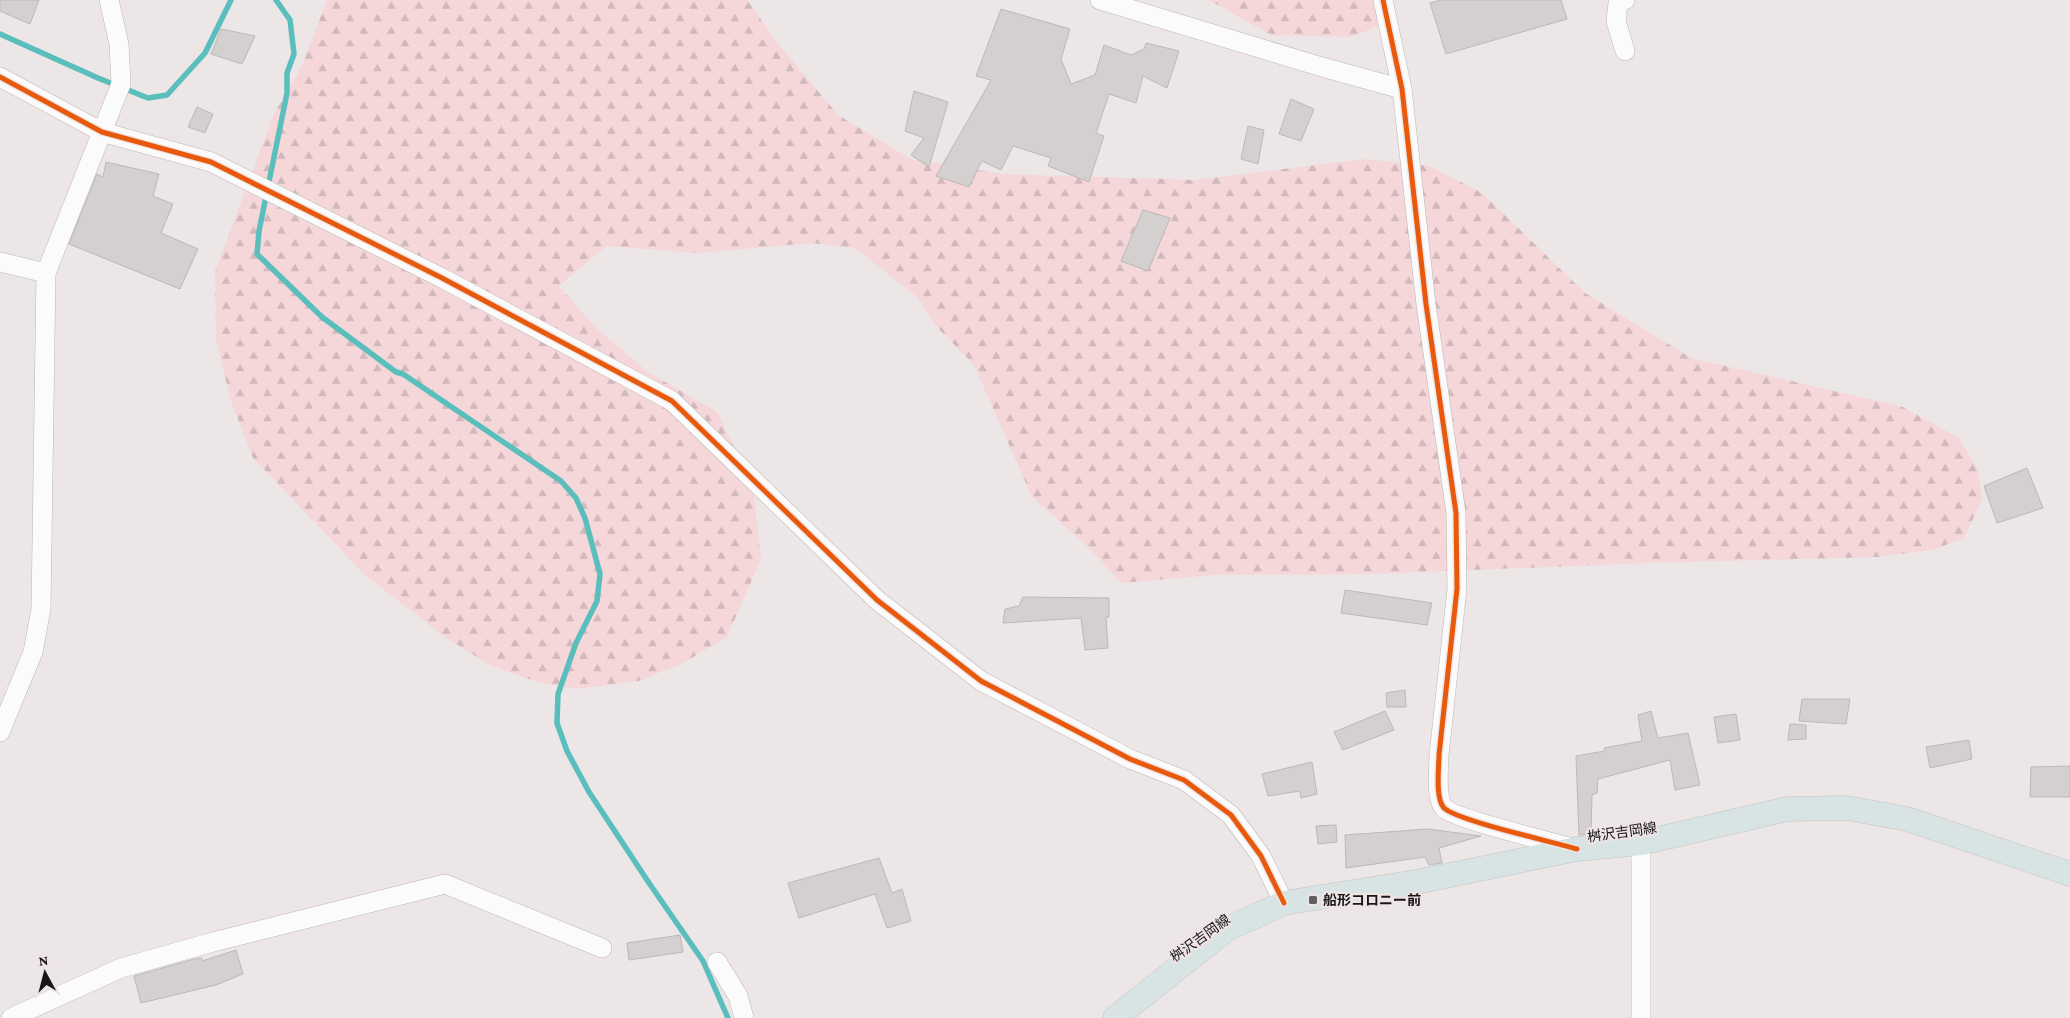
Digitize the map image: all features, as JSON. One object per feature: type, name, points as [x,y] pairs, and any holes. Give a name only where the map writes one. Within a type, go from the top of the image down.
[{"type":"main road","name":"桝沢吉岡線","points":[[1115,1018],[1228,929],[1284,902],[1416,882],[1577,849],[1641,843],[1787,809],[1846,808],[1907,820],[2070,874]]},
{"type":"street","points":[[0,732],[33,652],[41,609],[46,273],[118,91],[119,44],[109,0]]},
{"type":"street","points":[[1100,0],[1322,67],[1402,89]]},
{"type":"street","points":[[1383,0],[1402,89],[1426,304],[1456,513],[1457,589],[1439,755],[1438,780],[1440,800],[1444,808],[1464,818],[1577,849]]},
{"type":"street","points":[[1625,0],[1618,3],[1616,21],[1625,51]]},
{"type":"street","points":[[0,77],[102,132],[211,162],[442,278],[672,400],[877,600],[981,681],[1130,759],[1184,780],[1231,815],[1261,856],[1284,902]]},
{"type":"street","points":[[0,262],[46,273]]},
{"type":"street","points":[[1641,843],[1641,1018]]},
{"type":"street","points":[[10,1018],[122,968],[213,942],[445,884],[602,948]]},
{"type":"street","points":[[717,962],[738,996],[744,1018]]},
{"type":"green space","points":[[327,0],[747,0],[776,41],[838,115],[911,159],[1003,174],[1195,180],[1365,159],[1430,166],[1482,193],[1585,293],[1691,358],[1903,407],[1959,438],[1978,469],[1982,499],[1964,538],[1932,550],[1877,557],[1648,563],[1372,574],[1214,575],[1121,583],[1087,546],[1032,497],[974,365],[935,325],[917,297],[855,248],[812,243],[697,253],[606,246],[559,286],[594,326],[648,372],[717,412],[753,486],[761,559],[727,637],[681,664],[638,681],[575,689],[537,682],[490,665],[445,637],[366,576],[253,458],[231,401],[216,339],[215,272],[274,114],[302,66]]},
{"type":"green space","points":[[1209,0],[1391,0],[1391,2],[1379,26],[1350,37],[1271,35]]},
{"type":"building","points":[[0,0],[39,0],[30,24],[0,11]]},
{"type":"building","points":[[1441,0],[1561,0],[1567,19],[1446,54],[1430,3]]},
{"type":"building","points":[[1001,9],[1070,29],[1061,59],[1071,84],[1095,75],[1104,45],[1131,55],[1144,49],[1146,43],[1179,51],[1167,88],[1143,76],[1136,103],[1109,94],[1096,133],[1104,136],[1089,182],[1048,166],[1051,158],[1013,146],[1001,170],[982,161],[969,187],[936,176],[991,80],[976,76]]},
{"type":"building","points":[[221,29],[255,36],[242,64],[211,54]]},
{"type":"building","points":[[914,91],[948,102],[929,167],[911,155],[924,138],[905,131]]},
{"type":"building","points":[[1291,99],[1314,109],[1301,141],[1279,134]]},
{"type":"building","points":[[197,107],[213,114],[205,133],[188,127]]},
{"type":"building","points":[[1248,126],[1264,130],[1258,164],[1241,159]]},
{"type":"building","points":[[106,162],[159,174],[153,196],[173,204],[161,233],[198,249],[180,289],[69,244],[97,174],[103,177]]},
{"type":"building","points":[[1143,210],[1170,218],[1148,271],[1121,261]]},
{"type":"building","points":[[2027,468],[2043,508],[1997,523],[1984,486]]},
{"type":"building","points":[[1345,590],[1432,603],[1427,625],[1341,613]]},
{"type":"building","points":[[1023,597],[1109,598],[1109,617],[1106,617],[1108,648],[1085,650],[1081,618],[1003,623],[1005,609],[1019,606]]},
{"type":"building","points":[[1405,690],[1406,707],[1387,707],[1386,693]]},
{"type":"building","points":[[1802,699],[1850,699],[1846,724],[1799,721]]},
{"type":"building","points":[[1385,711],[1394,730],[1343,750],[1334,732]]},
{"type":"building","points":[[1651,711],[1658,738],[1688,733],[1700,785],[1675,790],[1670,760],[1598,779],[1597,793],[1592,795],[1591,834],[1579,835],[1576,756],[1605,751],[1604,748],[1642,741],[1638,715]]},
{"type":"building","points":[[1736,714],[1740,740],[1718,743],[1714,717]]},
{"type":"building","points":[[1790,724],[1806,725],[1806,739],[1788,740]]},
{"type":"building","points":[[1969,740],[1972,759],[1930,768],[1926,747]]},
{"type":"building","points":[[1312,762],[1317,794],[1301,798],[1300,791],[1268,796],[1262,774]]},
{"type":"building","points":[[2070,766],[2070,797],[2030,797],[2031,767]]},
{"type":"building","points":[[1336,825],[1337,842],[1318,844],[1316,826]]},
{"type":"building","points":[[1428,829],[1481,836],[1439,848],[1442,863],[1429,865],[1425,857],[1346,868],[1345,835]]},
{"type":"building","points":[[879,858],[892,893],[902,889],[911,921],[887,928],[875,894],[799,918],[788,883]]},
{"type":"building","points":[[680,935],[683,952],[629,960],[627,943]]},
{"type":"building","points":[[236,950],[243,974],[216,985],[141,1003],[134,976],[194,959],[202,958],[202,961]]},
{"type":"waterway","points":[[0,34],[148,98],[167,95],[205,53],[231,0]]},
{"type":"waterway","points":[[276,0],[290,20],[294,54],[287,73],[287,93],[259,231],[257,254],[322,317],[396,372],[403,374],[561,481],[576,498],[585,518],[600,574],[597,601],[576,643],[558,694],[557,723],[567,751],[589,792],[703,961],[728,1018]]},
{"type":"cycle path","points":[[1383,0],[1402,89],[1426,304],[1456,513],[1457,589],[1439,755],[1439,797],[1444,808],[1467,819],[1577,849]]},
{"type":"cycle path","points":[[0,77],[102,132],[211,162],[442,278],[672,401],[877,600],[981,681],[1130,759],[1184,780],[1231,815],[1261,856],[1284,903]]},
{"type":"place","name":"船形コロニー前","points":[[1313,900]]}]
